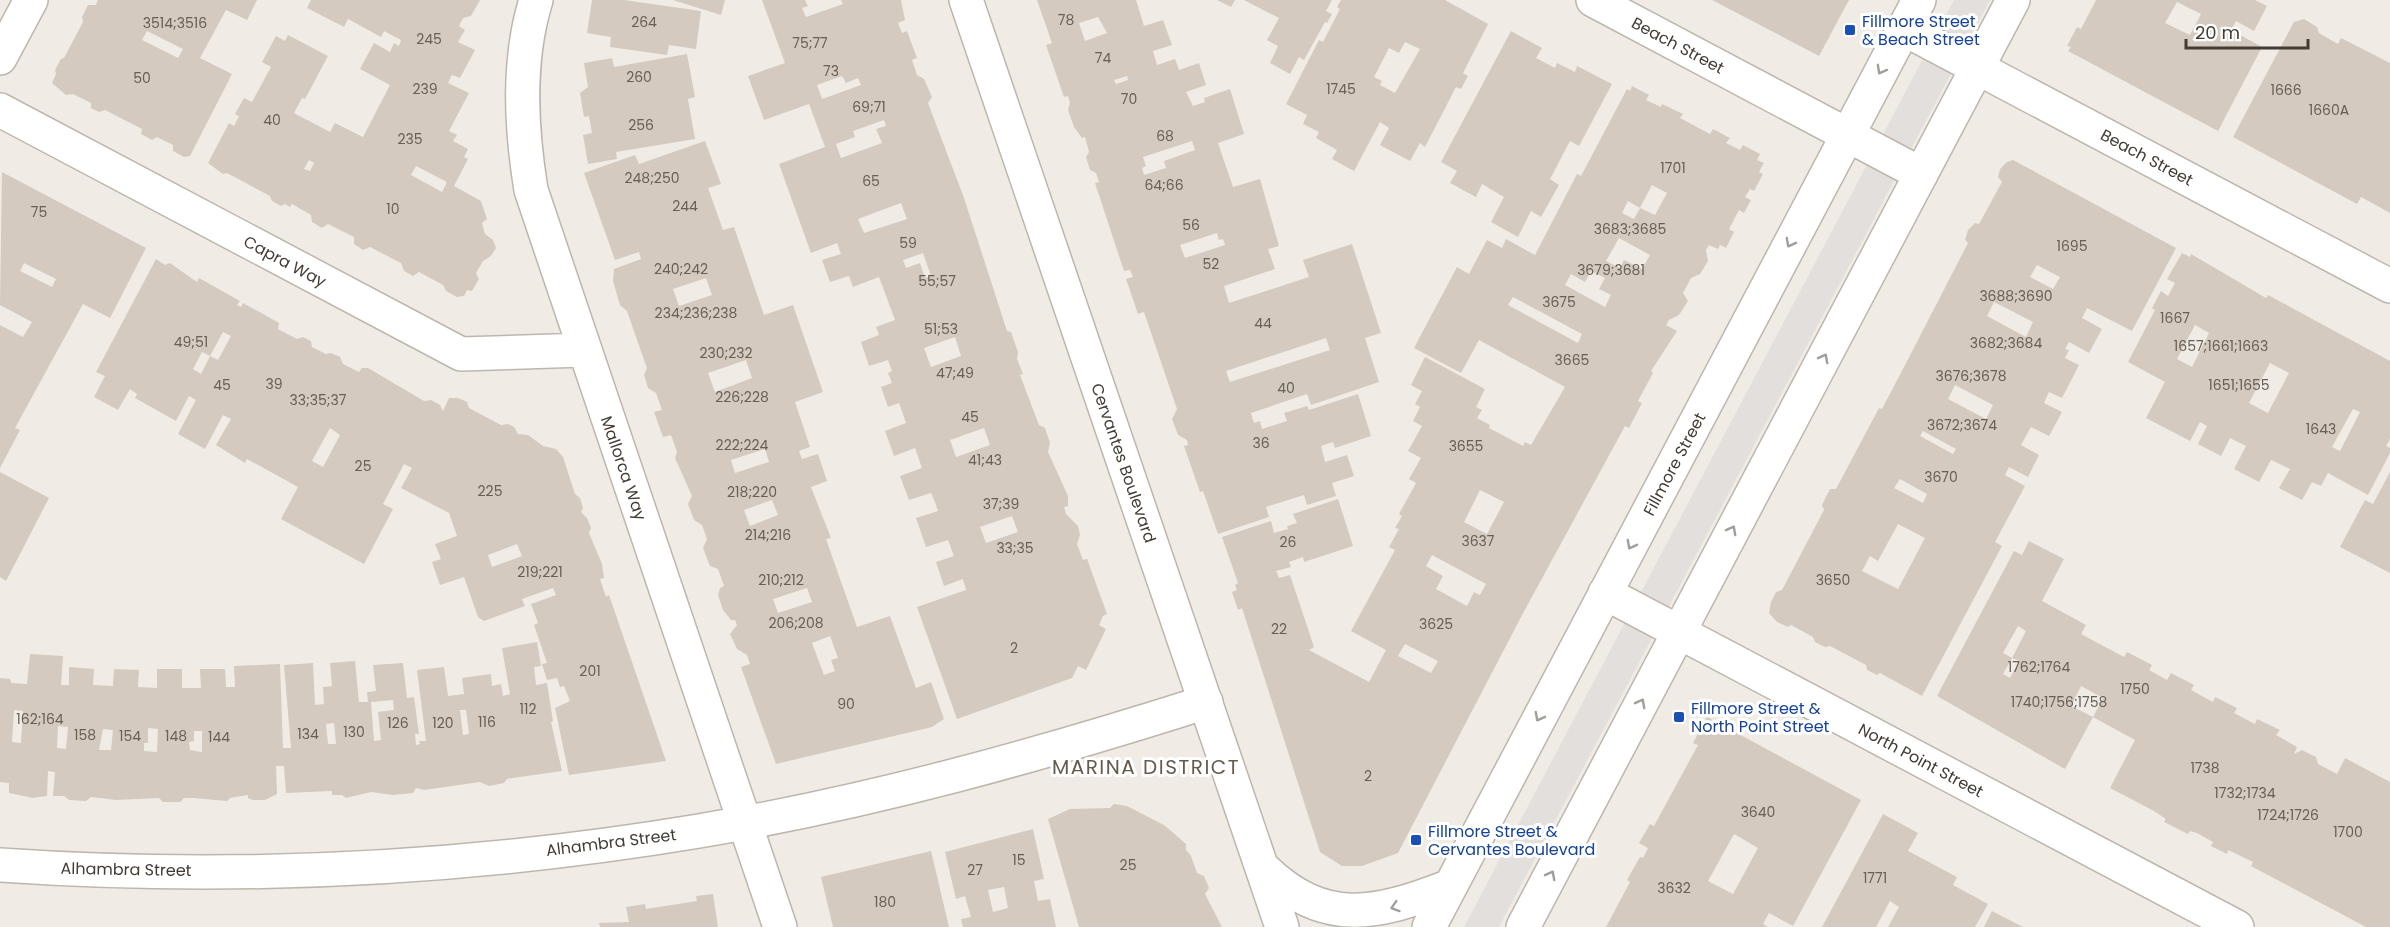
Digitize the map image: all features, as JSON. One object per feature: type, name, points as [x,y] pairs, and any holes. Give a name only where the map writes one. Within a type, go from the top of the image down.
[{"type":"street","points":[[0,58],[31,0]]},
{"type":"street","name":"Mallorca Way","points":[[536,0],[524,82],[522,119],[525,153],[535,201],[780,927]]},
{"type":"street","name":"Cervantes Boulevard","points":[[966,0],[1282,927]]},
{"type":"street","name":"Beach Street","points":[[1593,0],[1921,174]]},
{"type":"street","name":"Fillmore Street","points":[[1429,927],[1919,0]]},
{"type":"street","points":[[1523,927],[2013,0]]},
{"type":"street","name":"Beach Street","points":[[1904,29],[2390,286]]},
{"type":"street","name":"Capra Way","points":[[0,111],[461,354],[584,350]]},
{"type":"street","name":"North Point Street","points":[[1605,593],[2237,927]]},
{"type":"street","name":"Alhambra Street","points":[[0,865],[96,870],[214,871],[403,864],[606,844],[746,822],[959,774],[1206,702]]},
{"type":"street","points":[[1262,867],[1281,888],[1303,902],[1347,914],[1390,909],[1450,886]]},
{"type":"shaded area","points":[[1954,0],[1990,0],[1499,927],[1464,927]]},
{"type":"building","points":[[98,0],[257,0],[247,20],[226,10],[200,58],[232,74],[190,156],[184,157],[173,151],[173,145],[157,137],[152,140],[141,134],[142,129],[105,110],[99,112],[91,108],[91,103],[73,94],[66,95],[52,83],[56,74],[55,70],[83,22],[82,17],[88,5],[96,5]],"holes":[[[147,31],[183,49],[178,58],[142,40]]]},
{"type":"building","points":[[311,0],[480,0],[471,16],[463,18],[459,26],[465,30],[458,42],[475,50],[460,78],[452,75],[448,83],[469,93],[449,131],[457,135],[453,141],[468,149],[464,157],[468,159],[454,186],[481,201],[487,219],[482,223],[485,234],[493,240],[496,248],[491,256],[483,261],[476,273],[479,279],[472,291],[467,290],[464,296],[457,297],[446,291],[443,285],[419,272],[413,276],[404,271],[401,263],[370,247],[363,250],[354,244],[354,237],[328,224],[322,228],[312,222],[311,215],[292,204],[290,207],[285,204],[281,206],[272,201],[270,196],[227,173],[223,174],[208,163],[229,123],[234,126],[239,116],[235,114],[244,98],[252,102],[271,67],[262,62],[276,36],[285,41],[288,35],[328,56],[305,99],[302,98],[294,113],[330,132],[335,123],[363,137],[390,85],[360,69],[374,43],[390,52],[394,43],[399,46],[401,40],[384,31],[381,37],[348,19],[344,27],[307,8]],"holes":[[[309,160],[314,163],[310,171],[304,169]],[[416,166],[447,182],[442,192],[411,175]]]},
{"type":"building","points":[[592,0],[624,0],[701,11],[696,49],[669,45],[667,55],[610,47],[611,37],[587,33]]},
{"type":"building","points":[[673,0],[725,0],[721,15]]},
{"type":"building","points":[[762,0],[805,0],[808,6],[802,8],[806,17],[843,4],[841,0],[901,0],[905,20],[898,23],[902,33],[907,31],[917,58],[912,60],[917,75],[924,79],[932,97],[928,103],[964,198],[1007,331],[1011,332],[1018,352],[1017,359],[1023,374],[1020,375],[1039,425],[1045,428],[1050,443],[1048,452],[1068,496],[1068,506],[1064,507],[1066,514],[1078,526],[1080,535],[1077,544],[1083,560],[1087,559],[1107,614],[1103,616],[1099,625],[1106,629],[1086,670],[1078,666],[1072,678],[957,719],[917,607],[966,590],[963,579],[944,586],[936,562],[954,556],[948,540],[926,547],[916,518],[938,511],[931,493],[909,500],[900,476],[922,468],[915,448],[894,456],[885,431],[906,423],[899,403],[888,407],[881,387],[892,383],[888,373],[892,371],[888,360],[869,366],[861,342],[879,335],[876,327],[895,320],[879,277],[853,287],[849,276],[830,282],[822,260],[841,254],[837,243],[811,253],[779,164],[825,147],[809,104],[764,120],[748,76],[785,63]],"holes":[[[842,76],[846,83],[858,78],[861,85],[822,99],[817,85]],[[884,120],[886,126],[876,129],[882,143],[841,158],[836,144],[855,137],[853,131]],[[901,203],[907,219],[864,233],[858,219]],[[923,253],[931,276],[925,278],[920,263],[906,268],[903,260]],[[955,337],[961,356],[931,367],[924,348]],[[984,428],[990,445],[956,457],[950,440]],[[1012,516],[1018,532],[986,543],[980,527]]]},
{"type":"building","points":[[1037,0],[1136,0],[1144,26],[1163,20],[1172,45],[1153,51],[1157,65],[1175,59],[1179,70],[1199,63],[1206,85],[1186,92],[1193,106],[1205,102],[1204,98],[1230,89],[1244,134],[1218,143],[1233,187],[1260,179],[1279,246],[1268,249],[1275,269],[1224,286],[1229,303],[1309,277],[1303,260],[1352,244],[1381,333],[1365,338],[1379,382],[1311,405],[1307,394],[1251,413],[1254,423],[1260,421],[1262,429],[1287,421],[1284,413],[1307,406],[1309,410],[1358,394],[1371,436],[1335,448],[1333,442],[1321,446],[1325,462],[1347,455],[1354,476],[1332,483],[1336,496],[1307,505],[1304,495],[1266,507],[1269,517],[1218,534],[1184,446],[1188,445],[1187,440],[1178,435],[1172,419],[1177,409],[1144,312],[1138,314],[1126,279],[1133,277],[1130,270],[1124,271],[1095,183],[1099,182],[1096,173],[1090,170],[1086,157],[1089,152],[1085,137],[1082,138],[1074,127],[1068,110],[1070,103],[1068,96],[1064,97],[1046,45],[1052,43]],"holes":[[[1098,17],[1107,33],[1085,41],[1079,23]],[[1127,76],[1128,80],[1116,84],[1114,80]],[[1192,141],[1195,150],[1164,161],[1166,168],[1144,175],[1142,168],[1146,166],[1143,157]],[[1217,233],[1219,240],[1223,239],[1225,245],[1185,258],[1180,245]],[[1326,338],[1330,350],[1230,382],[1226,371]]]},
{"type":"building","points":[[1217,0],[1235,0],[1231,7]]},
{"type":"building","points":[[1244,0],[1332,0],[1326,11],[1332,14],[1327,23],[1325,22],[1304,60],[1299,57],[1290,74],[1270,63],[1278,46],[1267,40],[1279,18]]},
{"type":"building","points":[[1341,0],[1445,0],[1488,24],[1463,73],[1468,76],[1461,89],[1456,87],[1425,147],[1420,143],[1410,161],[1380,145],[1389,128],[1380,122],[1354,171],[1332,159],[1337,150],[1316,138],[1319,132],[1303,124],[1307,115],[1286,104],[1319,40],[1323,42],[1340,9],[1337,7]],"holes":[[[1405,42],[1420,49],[1395,93],[1380,85],[1382,81],[1374,77],[1389,48],[1399,53]]]},
{"type":"building","points":[[1712,0],[1849,0],[1819,56]]},
{"type":"building","points":[[2096,0],[2255,0],[2267,6],[2254,31],[2236,21],[2231,30],[2262,47],[2218,131],[2068,51],[2071,47],[2067,46],[2077,27],[2081,29]],"holes":[[[2177,2],[2201,14],[2190,35],[2165,23]]]},
{"type":"building","points":[[2304,19],[2317,27],[2319,33],[2338,44],[2341,38],[2390,63],[2390,213],[2361,197],[2357,204],[2233,137],[2294,22]]},
{"type":"building","points":[[1511,31],[1542,48],[1536,58],[1555,68],[1557,63],[1575,72],[1577,66],[1612,84],[1579,146],[1570,141],[1550,179],[1559,185],[1541,217],[1531,211],[1518,237],[1491,222],[1504,197],[1482,184],[1476,197],[1450,183],[1457,171],[1441,162]]},
{"type":"building","points":[[687,54],[695,97],[688,99],[695,139],[616,152],[617,159],[588,164],[583,135],[592,133],[589,116],[584,117],[580,93],[588,87],[584,63],[612,58],[614,67]]},
{"type":"building","points":[[1632,86],[1649,95],[1646,100],[1661,107],[1662,104],[1683,114],[1680,118],[1710,134],[1713,129],[1730,138],[1726,143],[1740,150],[1743,145],[1760,154],[1757,160],[1764,163],[1759,172],[1763,174],[1754,191],[1750,189],[1745,197],[1751,200],[1744,213],[1739,210],[1729,229],[1734,232],[1726,248],[1720,245],[1718,249],[1709,245],[1706,250],[1708,261],[1700,274],[1691,278],[1683,293],[1688,301],[1679,315],[1669,320],[1666,325],[1677,331],[1651,371],[1653,373],[1638,401],[1642,403],[1629,428],[1625,426],[1521,617],[1398,853],[1362,866],[1342,866],[1320,852],[1242,608],[1238,610],[1232,592],[1237,590],[1235,585],[1238,583],[1222,537],[1271,521],[1274,533],[1288,529],[1287,526],[1297,523],[1293,514],[1338,499],[1353,546],[1304,562],[1303,557],[1289,562],[1291,567],[1276,571],[1279,578],[1290,575],[1314,647],[1309,650],[1369,682],[1386,650],[1351,631],[1395,550],[1389,547],[1399,529],[1395,528],[1402,516],[1399,514],[1416,483],[1409,479],[1421,458],[1408,451],[1422,426],[1413,421],[1420,407],[1415,404],[1422,391],[1411,385],[1425,357],[1485,389],[1476,407],[1482,410],[1477,418],[1490,425],[1489,428],[1523,446],[1525,442],[1531,445],[1565,387],[1479,340],[1461,373],[1414,348],[1457,267],[1469,274],[1487,240],[1502,248],[1506,239],[1535,255],[1577,174],[1581,176],[1627,89],[1630,91]],"holes":[[[1652,185],[1667,193],[1655,215],[1640,208]],[[1628,201],[1640,208],[1634,219],[1622,213]],[[1619,238],[1650,255],[1642,269],[1624,260],[1620,268],[1606,261]],[[1591,271],[1605,278],[1599,289],[1611,295],[1605,307],[1565,285],[1571,274],[1585,282]],[[1513,297],[1582,334],[1578,343],[1508,305]],[[1480,490],[1504,502],[1487,534],[1464,522]],[[1432,555],[1486,584],[1480,595],[1474,592],[1467,606],[1436,589],[1443,576],[1426,566]],[[1405,644],[1438,661],[1431,673],[1398,656]]]},
{"type":"building","points":[[705,141],[721,184],[708,188],[723,230],[734,227],[764,315],[793,305],[823,392],[795,402],[810,447],[799,451],[802,459],[818,454],[827,481],[811,487],[831,538],[826,539],[857,627],[890,616],[916,688],[931,682],[944,719],[932,727],[776,764],[741,667],[750,664],[747,655],[737,649],[730,634],[737,625],[735,620],[731,620],[723,610],[718,595],[720,588],[724,586],[718,569],[710,566],[703,548],[707,539],[702,525],[694,520],[688,504],[692,496],[675,458],[677,452],[671,435],[663,437],[654,412],[662,410],[656,393],[648,388],[644,375],[647,368],[627,311],[620,305],[613,281],[614,269],[641,259],[639,252],[615,260],[584,173],[635,155],[639,164]],"holes":[[[706,278],[712,295],[679,306],[673,289]],[[746,360],[752,378],[715,392],[708,373]],[[765,449],[769,462],[735,473],[731,460]],[[772,500],[778,515],[750,526],[744,510]],[[807,588],[812,602],[778,613],[773,599]],[[830,636],[838,658],[831,660],[835,671],[824,675],[812,643]]]},
{"type":"building","points":[[2013,160],[2176,248],[2132,331],[2087,308],[2082,318],[2102,329],[2089,353],[2069,342],[2065,349],[2069,350],[2065,358],[2079,365],[2062,398],[2049,392],[2044,403],[2062,412],[2049,436],[2031,427],[2021,445],[2039,455],[2028,477],[2009,467],[2005,475],[2025,486],[1995,542],[2002,546],[1922,696],[1880,673],[1877,675],[1867,670],[1866,665],[1830,646],[1825,647],[1815,642],[1813,637],[1791,625],[1788,627],[1777,622],[1769,613],[1776,592],[1782,590],[1824,510],[1822,505],[1830,489],[1836,489],[1879,408],[1882,409],[1904,367],[1968,243],[1965,240],[1968,230],[1975,223],[1979,224],[2002,182],[1998,177],[2000,169]],"holes":[[[2037,265],[2060,277],[2053,289],[2030,277]],[[1994,302],[2033,322],[2026,337],[1987,316]],[[1955,385],[1993,405],[1986,419],[1948,399]],[[1923,431],[1956,449],[1953,454],[1920,436]],[[1900,479],[1927,494],[1923,503],[1894,488]],[[1898,524],[1925,538],[1898,589],[1862,571],[1870,556],[1878,561]]]},
{"type":"building","points":[[2,172],[146,248],[110,318],[83,304],[15,428],[20,430],[0,468],[0,325],[23,337],[32,322],[0,305]],"holes":[[[24,263],[56,279],[52,287],[20,271]]]},
{"type":"building","points":[[2182,253],[2190,257],[2191,254],[2266,298],[2268,295],[2390,361],[2390,439],[2386,446],[2390,448],[2390,453],[2368,495],[2328,473],[2321,486],[2312,482],[2302,500],[2279,488],[2290,469],[2271,460],[2259,482],[2234,469],[2246,446],[2230,438],[2221,456],[2198,444],[2207,426],[2200,422],[2190,441],[2146,418],[2165,382],[2128,362],[2155,310],[2152,308],[2161,291],[2168,296],[2175,283],[2167,279]],"holes":[[[2195,325],[2209,333],[2192,367],[2177,359]],[[2270,363],[2289,373],[2268,413],[2249,403]],[[2353,409],[2360,412],[2340,451],[2332,447]]]},
{"type":"building","points":[[156,259],[165,265],[170,263],[197,282],[199,278],[240,301],[237,305],[241,307],[243,303],[279,323],[278,329],[297,339],[303,337],[311,341],[312,347],[326,354],[331,353],[340,357],[343,364],[359,372],[362,368],[368,368],[424,401],[431,400],[440,405],[443,411],[449,398],[458,398],[467,402],[469,408],[501,425],[508,424],[514,427],[518,434],[528,435],[543,446],[556,449],[563,457],[575,494],[580,498],[583,508],[581,512],[587,518],[591,528],[589,533],[602,564],[604,578],[600,579],[606,597],[609,595],[666,761],[569,775],[555,708],[570,701],[564,686],[560,687],[557,678],[547,680],[542,664],[547,663],[534,625],[538,623],[531,604],[556,595],[553,588],[522,599],[525,606],[484,621],[478,617],[464,577],[440,585],[432,562],[441,559],[435,544],[457,536],[449,513],[401,488],[412,468],[404,464],[383,504],[393,509],[364,564],[281,519],[298,487],[247,459],[245,463],[216,445],[231,419],[223,415],[205,449],[178,434],[196,400],[189,396],[176,421],[135,398],[137,394],[130,389],[118,410],[94,397],[105,376],[96,372]],"holes":[[[223,332],[231,336],[218,360],[210,356]],[[202,352],[210,356],[201,374],[193,369]],[[330,428],[340,435],[323,467],[312,461]],[[517,544],[522,556],[492,567],[488,555]]]},
{"type":"building","points":[[0,472],[49,498],[6,581],[0,577]]},
{"type":"building","points":[[2390,472],[2390,573],[2340,547],[2365,500],[2373,504]]},
{"type":"building","points":[[2029,541],[2064,559],[2042,601],[2086,625],[2081,634],[2124,657],[2127,652],[2152,665],[2149,670],[2167,680],[2171,673],[2194,685],[2191,690],[2213,702],[2215,697],[2237,708],[2234,713],[2255,724],[2257,719],[2280,730],[2276,735],[2297,747],[2294,754],[2302,750],[2316,757],[2318,764],[2337,774],[2345,758],[2390,782],[2390,927],[2366,927],[2251,866],[2253,862],[2228,850],[2227,854],[2211,846],[2213,842],[2197,833],[2190,831],[2188,834],[2164,822],[2166,819],[2154,811],[2110,788],[2135,740],[2093,717],[2065,769],[1937,696],[2014,551],[2022,555]],"holes":[[[2018,626],[2026,631],[2012,658],[2003,653]],[[2012,658],[2019,661],[2010,678],[2003,674]],[[2081,686],[2103,698],[2093,717],[2071,706]]]},
{"type":"building","points":[[537,642],[541,666],[534,667],[536,685],[547,683],[553,721],[551,722],[562,771],[507,779],[504,783],[489,786],[480,782],[424,790],[416,788],[413,793],[393,795],[371,792],[346,798],[342,795],[332,795],[332,791],[286,793],[284,766],[276,766],[277,794],[265,800],[253,800],[248,798],[248,795],[230,798],[227,801],[184,798],[180,802],[163,802],[159,798],[116,800],[91,797],[86,801],[69,800],[64,796],[53,796],[55,772],[48,771],[47,796],[33,798],[9,793],[9,783],[0,782],[0,678],[10,679],[11,683],[27,684],[30,654],[63,656],[61,685],[69,685],[69,667],[94,669],[93,685],[113,686],[114,669],[139,670],[138,687],[157,688],[157,669],[182,669],[182,688],[201,688],[200,669],[225,669],[226,687],[235,687],[234,666],[280,664],[283,748],[291,748],[284,665],[313,663],[315,705],[324,704],[323,687],[332,686],[330,663],[355,661],[359,702],[368,702],[367,692],[376,691],[373,665],[403,663],[407,698],[414,697],[419,734],[415,734],[416,745],[420,744],[419,741],[426,741],[417,670],[444,667],[448,696],[464,694],[462,678],[491,674],[492,686],[501,684],[503,696],[510,694],[502,648]],"holes":[[[393,700],[394,710],[378,712],[381,740],[374,741],[371,702]],[[14,710],[23,711],[21,743],[12,742]],[[460,710],[466,710],[469,734],[463,735]],[[334,723],[336,744],[328,744],[326,724]],[[58,726],[68,727],[66,749],[57,748]],[[148,728],[158,729],[157,752],[144,751],[144,743],[148,743]],[[103,729],[113,730],[111,750],[99,750]],[[194,731],[202,731],[202,752],[190,750],[189,742],[194,741]]]},
{"type":"building","points":[[1707,717],[1861,800],[1793,926],[1769,913],[1763,924],[1768,927],[1606,927],[1630,882],[1627,880],[1648,848],[1639,843],[1650,824],[1654,826],[1698,745],[1693,743]],"holes":[[[1734,834],[1758,848],[1733,894],[1708,881]]]},
{"type":"building","points":[[1114,804],[1127,806],[1164,825],[1186,844],[1186,850],[1191,856],[1197,873],[1204,876],[1209,888],[1205,894],[1222,927],[1079,927],[1048,819],[1070,809],[1110,808]]},
{"type":"building","points":[[1883,814],[1918,833],[1908,851],[1957,877],[1953,885],[1988,904],[1975,927],[1888,927],[1899,907],[1890,901],[1876,927],[1822,927]]},
{"type":"building","points":[[1033,829],[1044,879],[1034,881],[1038,901],[1050,899],[1056,927],[963,927],[961,919],[971,917],[965,896],[956,899],[945,852]],"holes":[[[1004,887],[1008,908],[993,912],[988,890]]]},
{"type":"building","points":[[931,851],[949,927],[833,927],[821,877]]},
{"type":"building","points":[[713,894],[718,927],[600,927],[599,923],[629,922],[626,907],[645,904],[646,909],[697,901],[696,896]]},
{"type":"building","points":[[1992,911],[2023,927],[1984,927]]},
{"type":"place","name":"Fillmore Street & Beach Street","points":[[1850,30]]},
{"type":"place","name":"Fillmore Street & North Point Street","points":[[1679,717]]},
{"type":"place","name":"Fillmore Street & Cervantes Boulevard","points":[[1416,840]]},
{"type":"district","name":"MARINA DISTRICT","points":[[1146,767]]}]
